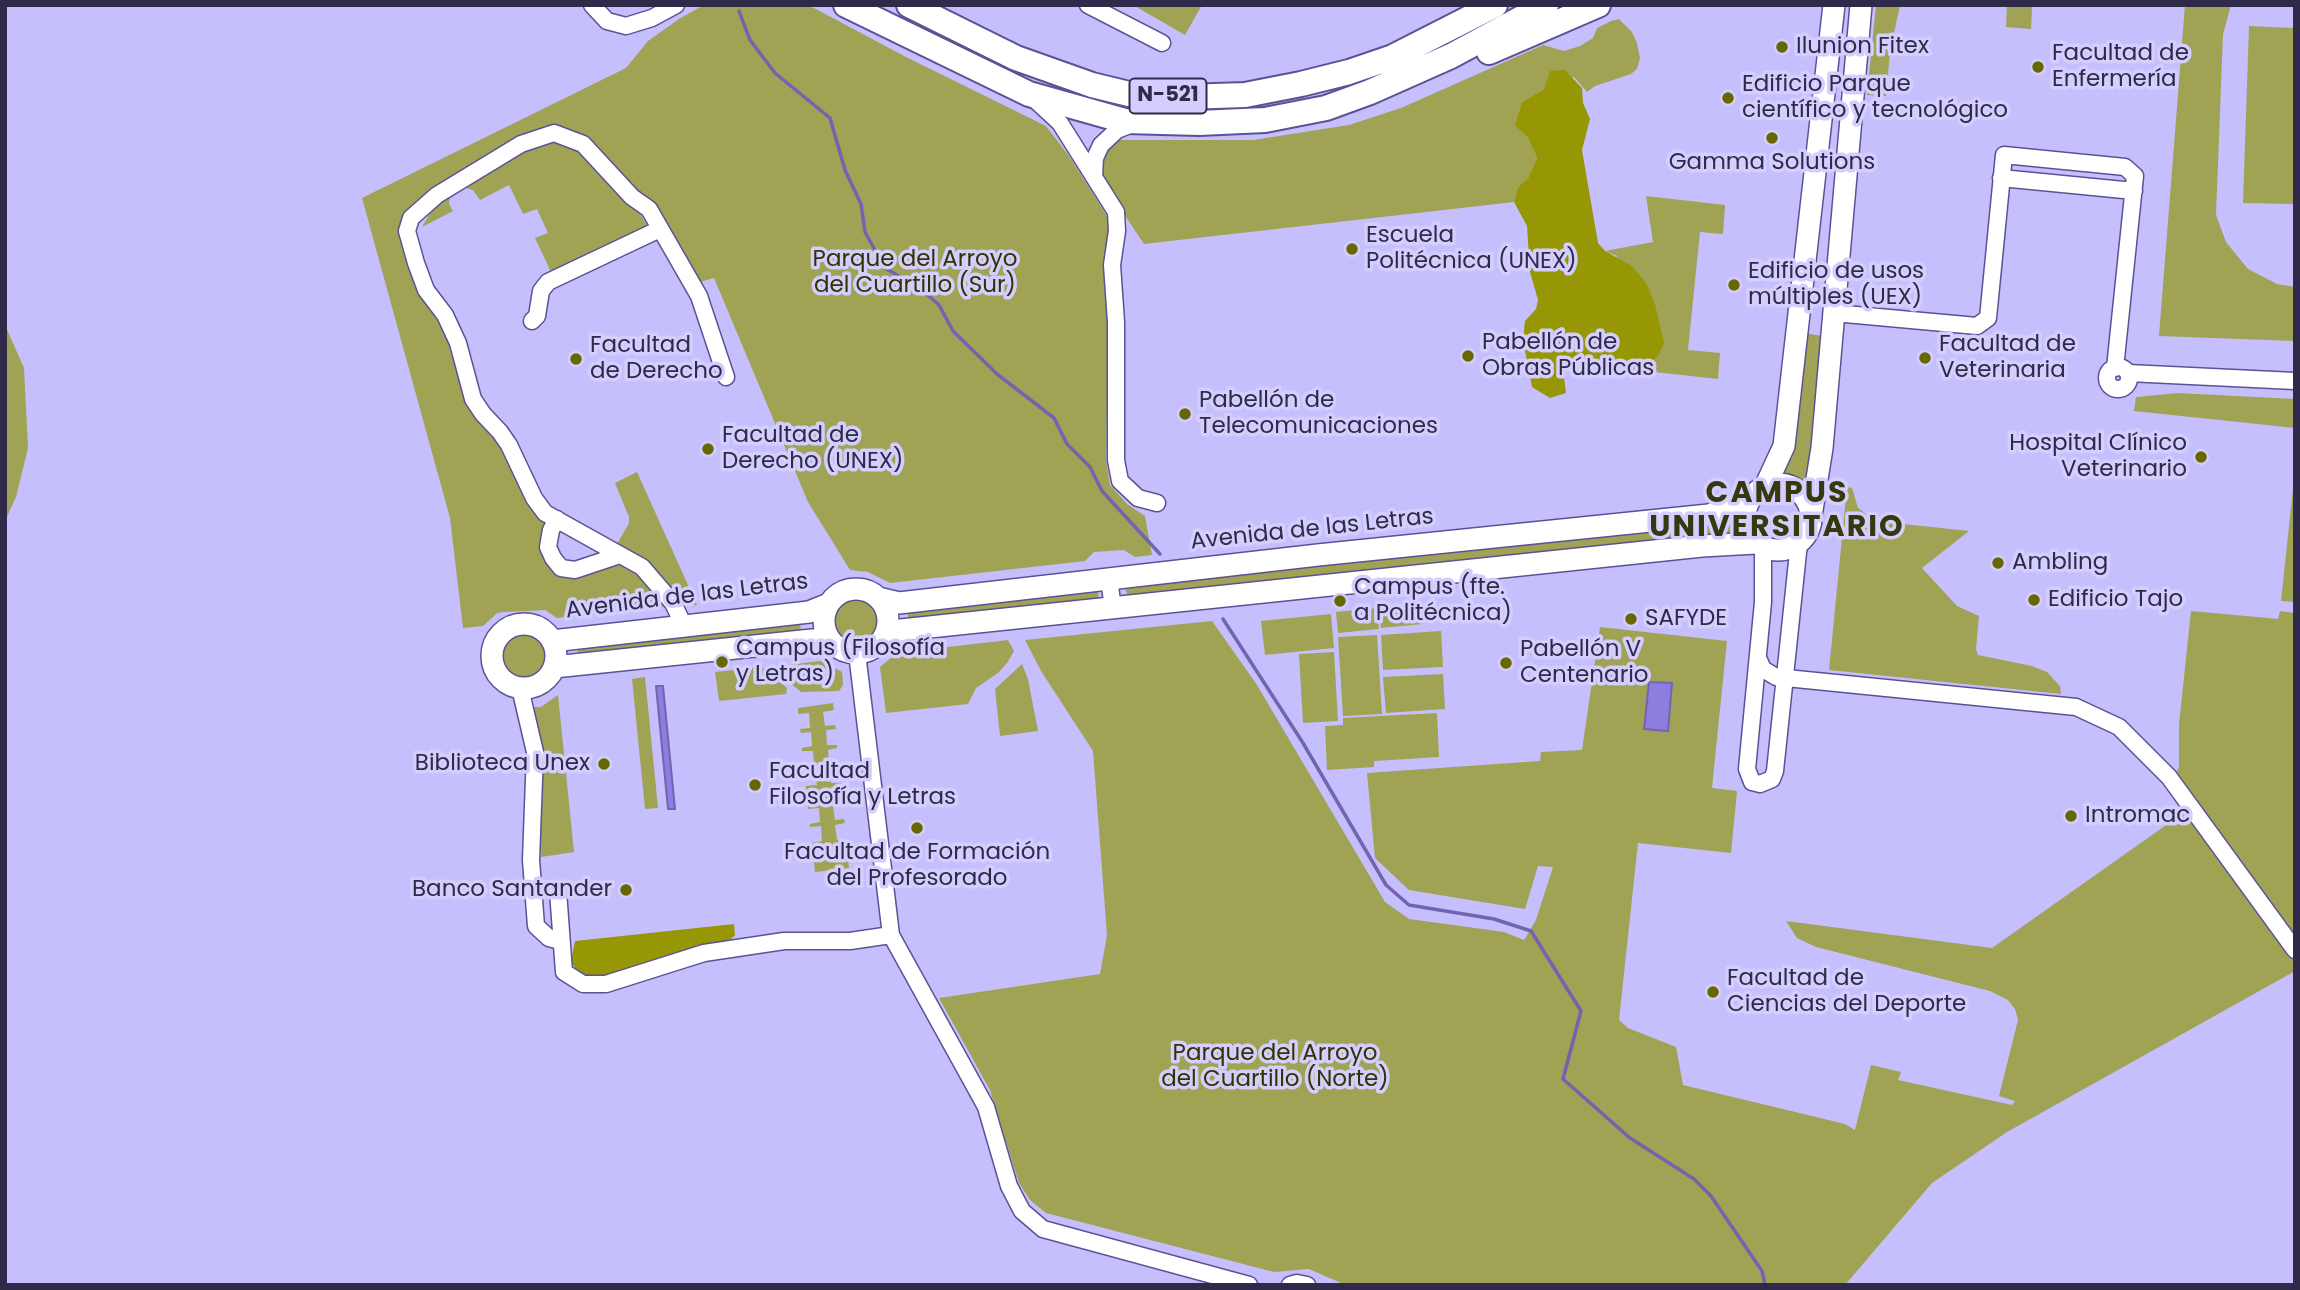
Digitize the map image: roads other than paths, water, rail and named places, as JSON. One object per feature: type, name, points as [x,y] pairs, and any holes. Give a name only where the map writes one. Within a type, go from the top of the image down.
[{"type":"highway","name":"N-521","points":[[846,5],[1029,93],[1125,121],[1199,123],[1265,120],[1326,108],[1370,92],[1451,56],[1546,5]]},
{"type":"highway","name":"N-521","points":[[909,5],[1016,58],[1092,85],[1129,94],[1185,97],[1245,95],[1349,72],[1393,57],[1495,5]]},
{"type":"highway","points":[[1436,37],[1487,5]]},
{"type":"highway","points":[[1370,92],[1427,78],[1598,5]]},
{"type":"main road","points":[[1760,545],[1750,536],[1745,512],[1784,446],[1834,5]]},
{"type":"main road","points":[[884,636],[888,616],[878,598],[867,591],[851,589],[839,594],[829,604],[824,624],[830,640],[840,649],[857,653],[871,650],[884,636],[901,630],[1702,546],[1760,545],[1782,551],[1800,543],[1808,531],[1822,447],[1861,5]]},
{"type":"main road","points":[[1757,493],[1779,484],[1794,488],[1808,502],[1811,516]]},
{"type":"main road","name":"Avenida de las Letras","points":[[878,598],[899,603],[1709,515],[1757,493]]},
{"type":"main road","name":"Avenida de las Letras","points":[[552,641],[809,612],[829,604]]},
{"type":"main road","points":[[523,624],[542,630],[552,641],[556,654],[554,667],[541,683],[520,688],[506,683],[494,667],[492,653],[497,639],[508,629],[523,624]]},
{"type":"main road","points":[[554,667],[830,640]]},
{"type":"street","points":[[592,5],[607,22],[626,26],[676,5]]},
{"type":"street","points":[[1088,5],[1162,43]]},
{"type":"street","points":[[1029,93],[1060,123],[1116,212],[1117,231],[1112,265],[1116,322],[1116,460],[1120,481],[1138,498],[1157,503]]},
{"type":"street","points":[[1094,177],[1095,158],[1101,145],[1117,130],[1140,121]]},
{"type":"street","points":[[684,626],[673,603],[642,566],[545,513],[539,505],[509,445],[473,399],[458,344],[445,315],[426,290],[416,263],[407,231],[411,218],[437,195],[521,144],[554,133],[583,144],[632,197],[649,209],[699,296],[726,377]]},
{"type":"street","points":[[1834,313],[1977,326],[1988,318],[2004,155],[2125,167],[2135,176],[2124,375],[2295,381]]},
{"type":"street","points":[[2001,178],[2134,191]]},
{"type":"street","points":[[532,321],[537,316],[541,291],[548,282],[660,229]]},
{"type":"street","points":[[557,519],[551,530],[548,547],[561,568],[575,570],[620,555]]},
{"type":"street","points":[[1760,545],[1763,603],[1747,769],[1756,783],[1767,783],[1775,771],[1800,543]]},
{"type":"street","points":[[1109,579],[1112,608]]},
{"type":"street","points":[[857,653],[891,936],[986,1107],[1009,1186],[1022,1211],[1043,1229],[1249,1285]]},
{"type":"street","points":[[1758,658],[1769,674],[2076,707],[2119,727],[2169,777],[2295,950]]},
{"type":"street","points":[[520,688],[535,752],[531,860],[536,926],[549,938],[560,941]]},
{"type":"street","points":[[558,891],[564,972],[583,985],[606,984],[704,953],[784,940],[850,941],[891,936]]},
{"type":"street","points":[[1290,1285],[1307,1285]]},
{"type":"waterway","points":[[739,11],[750,40],[775,73],[830,118],[845,170],[861,204],[865,232],[885,268],[921,289],[939,305],[953,331],[997,374],[1054,418],[1067,444],[1090,467],[1102,491],[1160,554]]},
{"type":"waterway","points":[[1223,619],[1303,743],[1386,885],[1409,905],[1494,919],[1531,931],[1581,1011],[1563,1079],[1630,1138],[1694,1179],[1711,1196],[1762,1271],[1765,1285]]},
{"type":"place","name":"Ilunion Fitex","points":[[1782,47]]},
{"type":"place","name":"Facultad de Enfermería","points":[[2038,67]]},
{"type":"place","name":"Edificio Parque científico y tecnológico","points":[[1728,98]]},
{"type":"place","name":"Gamma Solutions","points":[[1772,138]]},
{"type":"place","name":"Escuela Politécnica (UNEX)","points":[[1352,249]]},
{"type":"place","name":"Edificio de usos múltiples (UEX)","points":[[1734,285]]},
{"type":"place","name":"Pabellón de Obras Públicas","points":[[1468,356]]},
{"type":"place","name":"Facultad de Veterinaria","points":[[1925,358]]},
{"type":"place","name":"Facultad de Derecho","points":[[576,359]]},
{"type":"place","name":"Pabellón de Telecomunicaciones","points":[[1185,414]]},
{"type":"place","name":"Facultad de Derecho (UNEX)","points":[[708,449]]},
{"type":"place","name":"Hospital Clínico Veterinario","points":[[2201,457]]},
{"type":"place","name":"Ambling","points":[[1998,563]]},
{"type":"place","name":"Edificio Tajo","points":[[2034,600]]},
{"type":"place","name":"Campus (fte. a Politécnica)","points":[[1340,601]]},
{"type":"place","name":"SAFYDE","points":[[1631,619]]},
{"type":"place","name":"Campus (Filosofía y Letras)","points":[[722,662]]},
{"type":"place","name":"Pabellón V Centenario","points":[[1506,663]]},
{"type":"place","name":"Biblioteca Unex","points":[[604,764]]},
{"type":"place","name":"Facultad Filosofía y Letras","points":[[755,785]]},
{"type":"place","name":"Intromac","points":[[2071,816]]},
{"type":"place","name":"Facultad de Formación del Profesorado","points":[[917,828]]},
{"type":"place","name":"Banco Santander","points":[[626,890]]},
{"type":"place","name":"Facultad de Ciencias del Deporte","points":[[1713,992]]},
{"type":"district","name":"CAMPUS UNIVERSITARIO","points":[[1777,511]]},
{"type":"park label","name":"Parque del Arroyo del Cuartillo (Sur)","points":[[915,273]]},
{"type":"park label","name":"Parque del Arroyo del Cuartillo (Norte)","points":[[1275,1067]]}]
